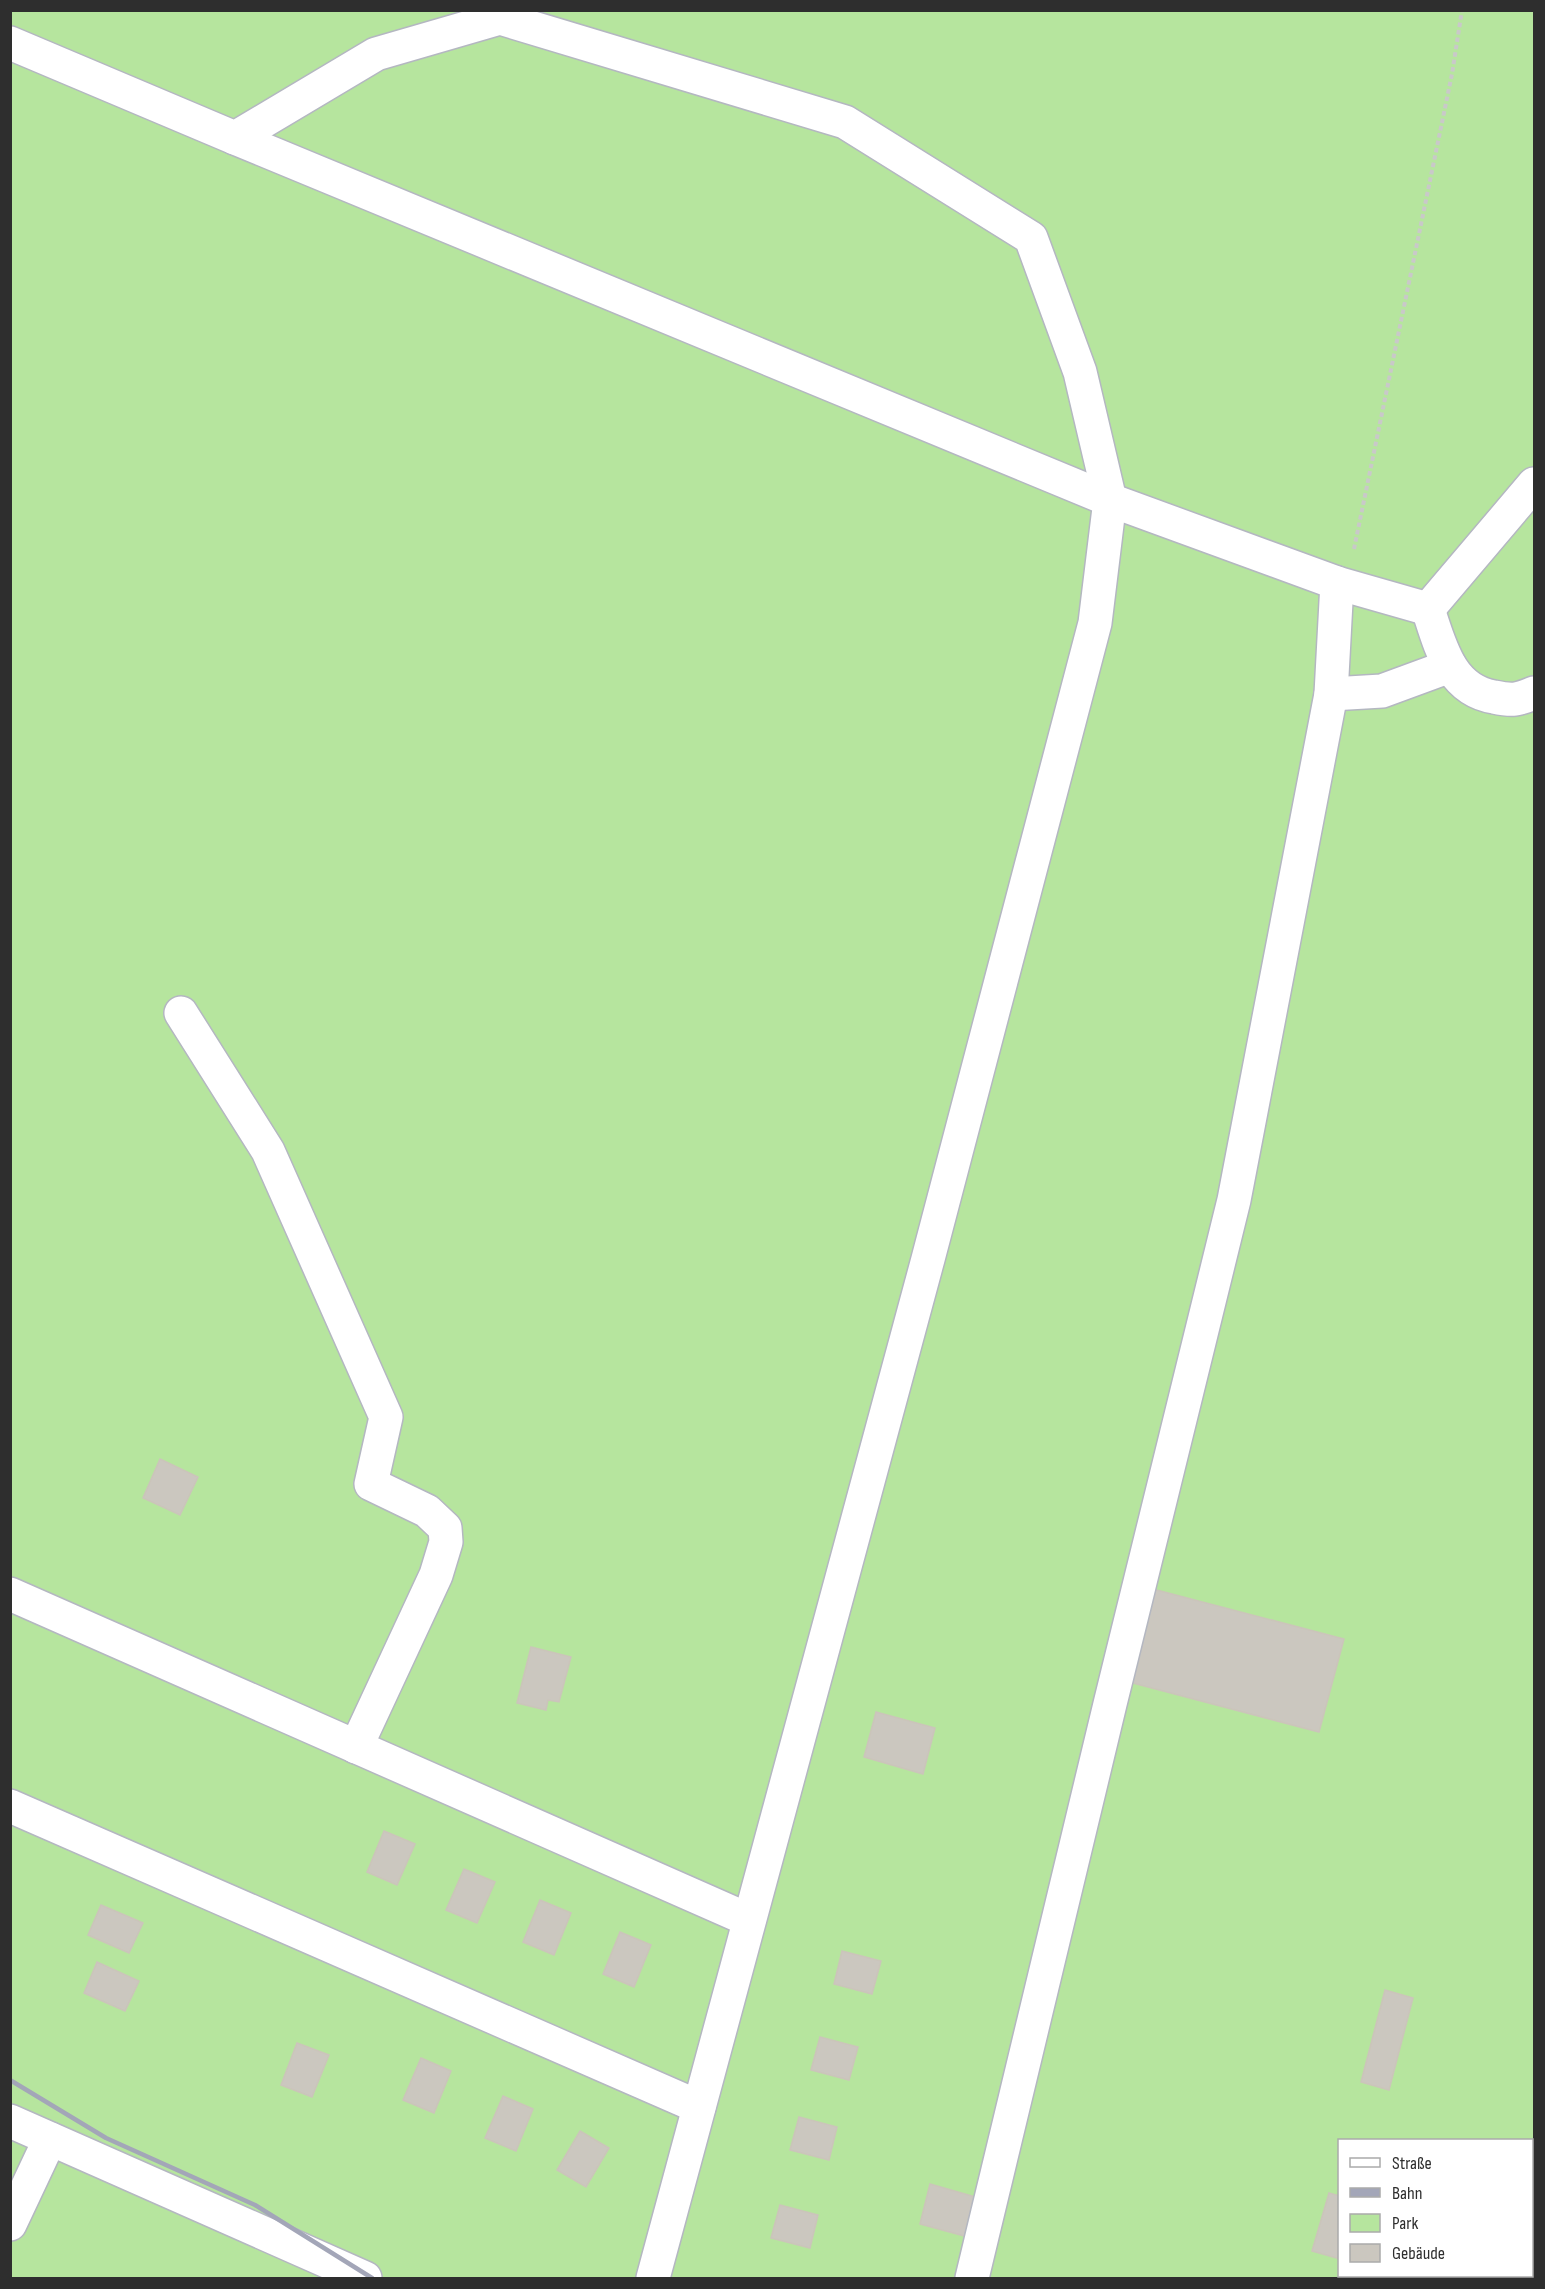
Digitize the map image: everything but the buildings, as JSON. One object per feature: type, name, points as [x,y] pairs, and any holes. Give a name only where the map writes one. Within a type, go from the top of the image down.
[{"type":"lane","points":[[235,138],[376,54],[500,18],[845,122],[1031,238],[1080,372],[1110,500],[1095,623],[928,1259],[653,2278]]},
{"type":"lane","points":[[10,43],[1110,500],[1342,584],[1428,609]]},
{"type":"lane","points":[[1428,609],[1534,484]]},
{"type":"lane","points":[[972,2278],[1234,1200],[1331,694],[1342,584]]},
{"type":"lane","points":[[1428,609],[1443,656],[1462,682],[1481,695],[1515,701],[1534,693]]},
{"type":"lane","points":[[1331,694],[1382,691],[1450,666]]},
{"type":"lane","points":[[181,1013],[268,1151],[386,1417],[371,1484],[427,1511],[445,1527],[446,1542],[436,1575],[356,1747]]},
{"type":"lane","points":[[10,1594],[749,1920]]},
{"type":"lane","points":[[10,1806],[699,2107]]},
{"type":"lane","points":[[10,2121],[365,2278]]},
{"type":"lane","points":[[10,2224],[50,2139]]},
{"type":"path","points":[[1342,584],[1452,74],[1462,10]]},
{"type":"green space","points":[[11,11],[1534,11],[1534,2247],[1533,2139],[1338,2139],[1338,2277],[1345,2278],[11,2278]]},
{"type":"railway","points":[[10,2080],[106,2138],[255,2205],[372,2278]]}]
